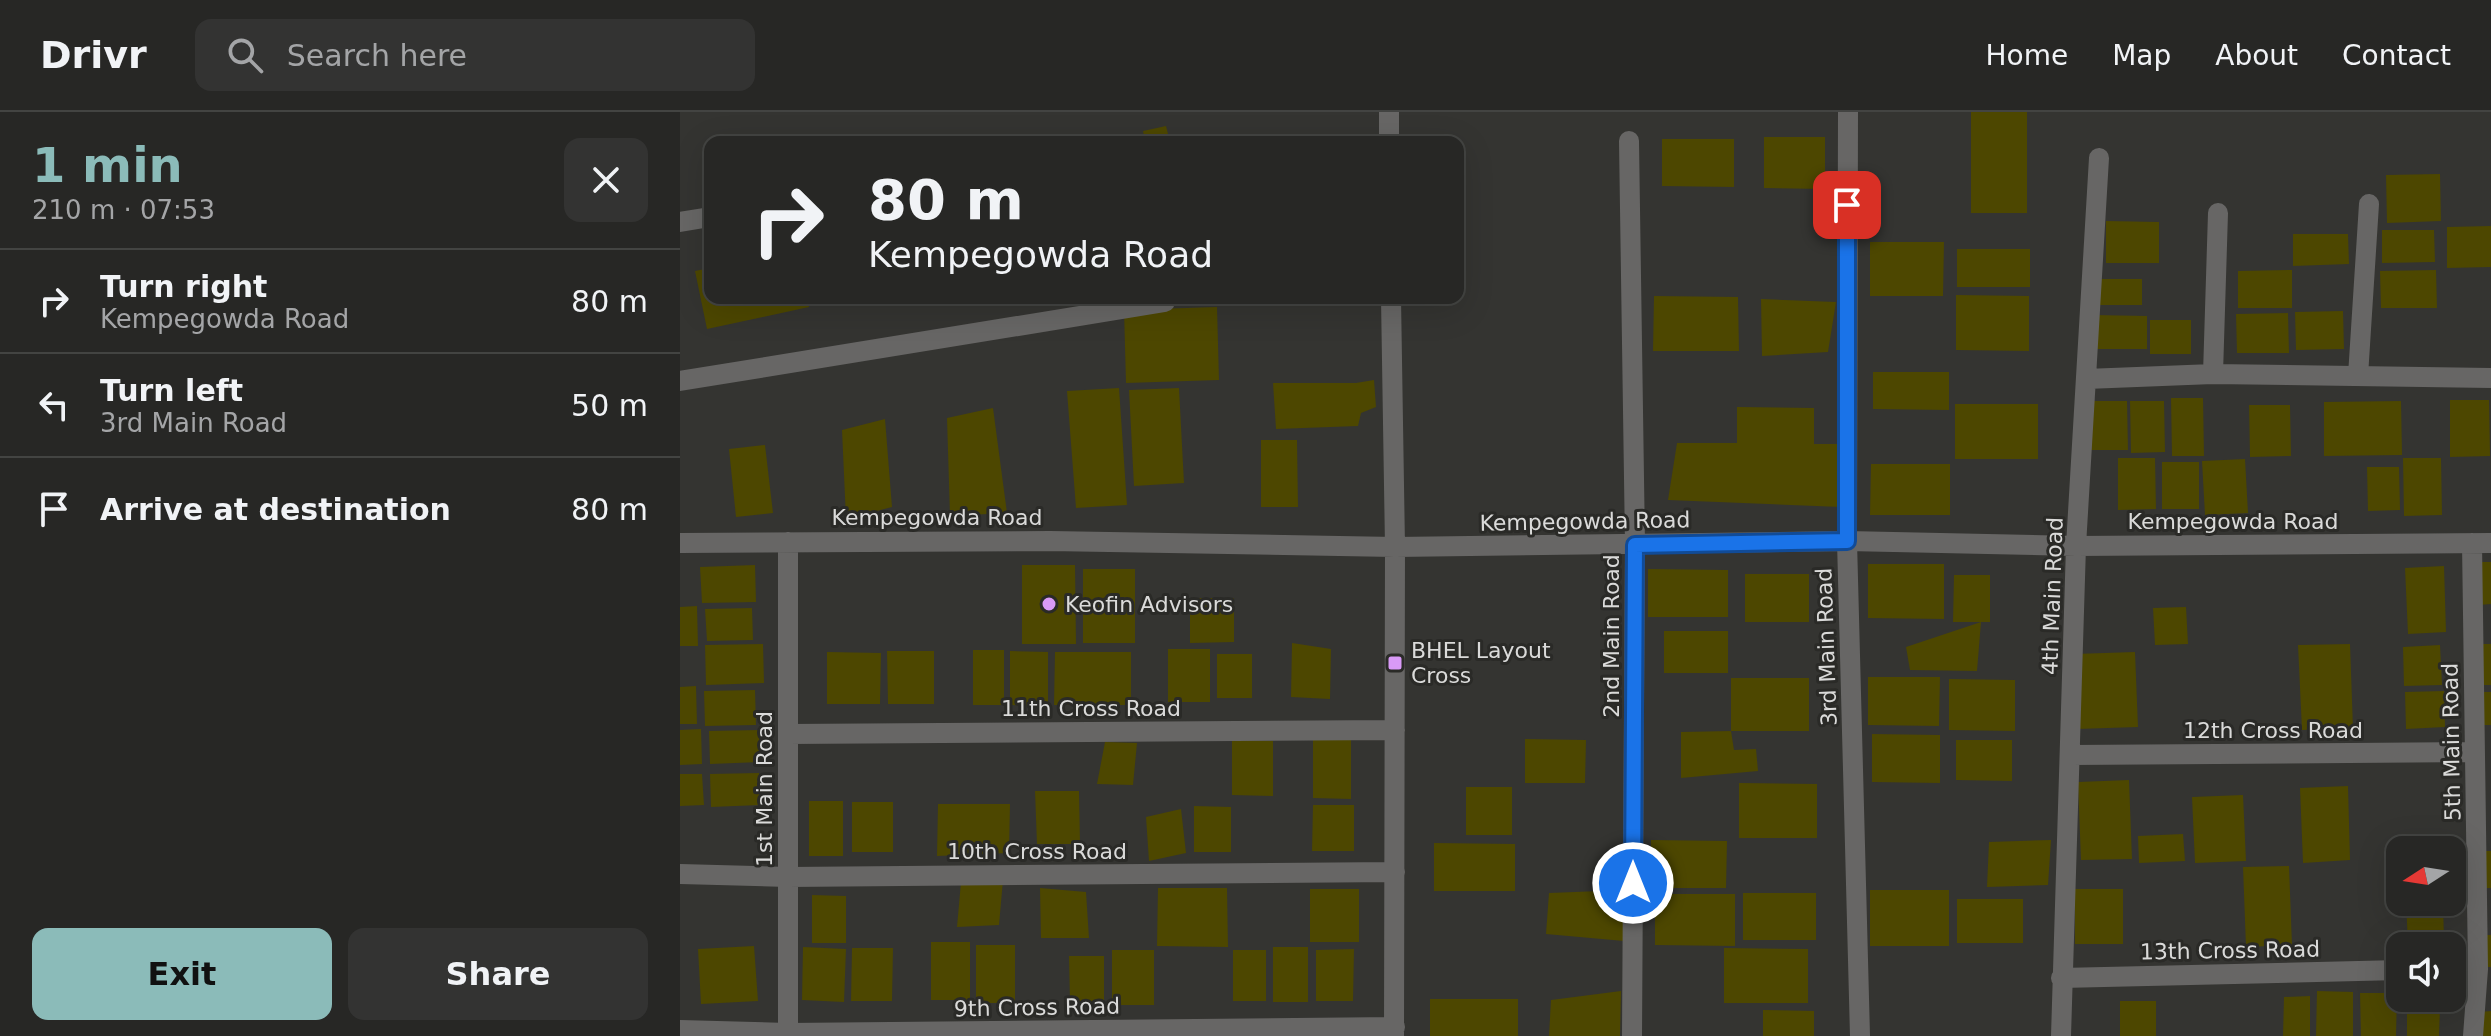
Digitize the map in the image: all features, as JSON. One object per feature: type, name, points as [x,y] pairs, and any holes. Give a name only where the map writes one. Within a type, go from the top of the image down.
[{"type":"street","points":[[1389,112],[1389,136]]},
{"type":"street","name":"3rd Main Road","points":[[1848,112],[1847,541],[1860,1036]]},
{"type":"street","name":"2nd Main Road","points":[[1629,141],[1635,545],[1632,1036]]},
{"type":"street","name":"4th Main Road","points":[[2061,1036],[2076,546],[2099,158]]},
{"type":"street","points":[[2358,376],[2369,204]]},
{"type":"street","points":[[2213,374],[2218,213]]},
{"type":"street","points":[[680,222],[704,218]]},
{"type":"street","points":[[680,381],[1153,304]]},
{"type":"street","points":[[1391,304],[1395,547],[1394,1031]]},
{"type":"street","points":[[2086,379],[2213,374],[2491,378]]},
{"type":"street","name":"Kempegowda Road","points":[[680,543],[1050,541],[1395,547],[1847,541],[2076,546],[2482,543]]},
{"type":"street","name":"1st Main Road","points":[[788,542],[788,1035]]},
{"type":"street","name":"5th Main Road","points":[[2473,1036],[2478,969],[2475,752],[2482,543]]},
{"type":"street","name":"11th Cross Road","points":[[788,734],[1395,730]]},
{"type":"street","name":"12th Cross Road","points":[[2071,755],[2475,752]]},
{"type":"street","name":"10th Cross Road","points":[[680,874],[788,877],[1395,872]]},
{"type":"street","points":[[2466,969],[2478,969]]},
{"type":"street","name":"13th Cross Road","points":[[2061,978],[2386,970]]},
{"type":"street","name":"9th Cross Road","points":[[680,1030],[788,1035],[1394,1031]]},
{"type":"building","points":[[1971,112],[2027,112],[2027,213],[1971,213]]},
{"type":"building","points":[[1166,126],[1168,136],[1144,136],[1143,131]]},
{"type":"building","points":[[1764,137],[1825,137],[1825,189],[1764,188]]},
{"type":"building","points":[[1662,139],[1734,139],[1734,187],[1662,186]]},
{"type":"building","points":[[2440,174],[2441,221],[2387,223],[2386,175]]},
{"type":"building","points":[[2106,221],[2159,222],[2159,263],[2106,263]]},
{"type":"building","points":[[2491,226],[2491,267],[2447,268],[2447,227]]},
{"type":"building","points":[[2382,230],[2434,230],[2435,262],[2382,263]]},
{"type":"building","points":[[2293,234],[2348,234],[2349,264],[2293,266]]},
{"type":"building","points":[[1870,242],[1944,242],[1943,296],[1870,296]]},
{"type":"building","points":[[1957,249],[2030,249],[2030,287],[1957,287]]},
{"type":"building","points":[[704,269],[704,304],[808,304],[809,307],[707,329],[695,271]]},
{"type":"building","points":[[2292,270],[2292,308],[2238,308],[2238,271]]},
{"type":"building","points":[[2436,270],[2437,308],[2381,308],[2380,271]]},
{"type":"building","points":[[2092,279],[2142,279],[2142,305],[2092,305]]},
{"type":"building","points":[[1956,295],[2029,296],[2029,351],[1956,350]]},
{"type":"building","points":[[1654,296],[1738,297],[1739,351],[1653,351]]},
{"type":"building","points":[[1761,299],[1836,302],[1828,352],[1762,356]]},
{"type":"building","points":[[1217,307],[1219,380],[1126,383],[1124,310]]},
{"type":"building","points":[[2343,311],[2344,349],[2296,350],[2295,312]]},
{"type":"building","points":[[2288,313],[2289,353],[2237,353],[2236,314]]},
{"type":"building","points":[[2093,315],[2147,316],[2147,349],[2092,349]]},
{"type":"building","points":[[2150,320],[2191,320],[2191,354],[2150,354]]},
{"type":"building","points":[[1873,372],[1949,372],[1949,410],[1873,409]]},
{"type":"building","points":[[1374,380],[1376,407],[1361,413],[1358,426],[1276,429],[1273,383],[1356,383]]},
{"type":"building","points":[[1119,388],[1127,505],[1076,508],[1067,391]]},
{"type":"building","points":[[1179,388],[1184,483],[1134,486],[1129,390]]},
{"type":"building","points":[[2171,398],[2203,398],[2204,456],[2172,456]]},
{"type":"building","points":[[2450,400],[2489,400],[2490,456],[2450,457]]},
{"type":"building","points":[[2090,401],[2127,401],[2128,450],[2091,450]]},
{"type":"building","points":[[2130,401],[2164,401],[2165,452],[2131,453]]},
{"type":"building","points":[[2401,401],[2402,455],[2324,456],[2324,402]]},
{"type":"building","points":[[1955,404],[2038,404],[2038,459],[1955,459]]},
{"type":"building","points":[[2249,405],[2290,405],[2291,456],[2250,457]]},
{"type":"building","points":[[1737,407],[1814,408],[1814,444],[1838,444],[1841,507],[1668,500],[1677,443],[1737,443]]},
{"type":"building","points":[[993,408],[1007,513],[950,516],[947,418]]},
{"type":"building","points":[[885,419],[892,507],[846,519],[842,430]]},
{"type":"building","points":[[1261,440],[1297,440],[1298,507],[1261,507]]},
{"type":"building","points":[[765,445],[773,513],[736,517],[729,449]]},
{"type":"building","points":[[2118,458],[2155,458],[2156,509],[2118,510]]},
{"type":"building","points":[[2403,458],[2441,458],[2442,515],[2404,516]]},
{"type":"building","points":[[2245,459],[2248,513],[2205,515],[2202,461]]},
{"type":"building","points":[[2162,462],[2199,462],[2199,509],[2162,509]]},
{"type":"building","points":[[1871,464],[1950,464],[1950,515],[1870,515]]},
{"type":"building","points":[[2367,467],[2399,467],[2400,510],[2368,511]]},
{"type":"building","points":[[2477,562],[2491,562],[2491,604],[2479,605]]},
{"type":"building","points":[[1868,564],[1944,564],[1944,619],[1868,618]]},
{"type":"building","points":[[755,565],[756,602],[702,603],[700,567]]},
{"type":"building","name":"Keofin Advisors","points":[[1022,565],[1075,565],[1076,644],[1022,644]]},
{"type":"building","points":[[2444,566],[2446,632],[2408,634],[2405,568]]},
{"type":"building","points":[[1083,569],[1135,569],[1135,643],[1083,643]]},
{"type":"building","points":[[1648,569],[1728,570],[1728,617],[1648,617]]},
{"type":"building","points":[[1745,574],[1809,574],[1809,622],[1745,622]]},
{"type":"building","points":[[1954,575],[1990,575],[1990,622],[1953,622]]},
{"type":"building","points":[[1190,598],[1234,598],[1234,642],[1190,643]]},
{"type":"building","points":[[697,606],[698,646],[680,646],[680,607]]},
{"type":"building","points":[[2186,607],[2188,644],[2155,645],[2153,608]]},
{"type":"building","points":[[752,608],[753,640],[707,641],[705,609]]},
{"type":"building","points":[[1981,622],[1977,671],[1910,670],[1906,647]]},
{"type":"building","points":[[1664,631],[1728,631],[1728,673],[1664,673]]},
{"type":"building","points":[[1292,643],[1331,649],[1330,699],[1291,697]]},
{"type":"building","points":[[763,644],[764,683],[706,685],[705,645]]},
{"type":"building","points":[[2350,644],[2353,728],[2302,730],[2298,645]]},
{"type":"building","points":[[2480,644],[2491,644],[2491,685],[2481,685]]},
{"type":"building","points":[[2440,645],[2442,685],[2404,686],[2403,647]]},
{"type":"building","points":[[1168,649],[1210,649],[1210,702],[1168,702]]},
{"type":"building","points":[[973,650],[1004,650],[1004,705],[973,705]]},
{"type":"building","points":[[887,651],[934,651],[934,704],[888,704]]},
{"type":"building","points":[[1010,651],[1048,652],[1048,706],[1010,705]]},
{"type":"building","points":[[827,652],[881,653],[880,704],[827,704]]},
{"type":"building","points":[[1055,652],[1131,652],[1131,705],[1054,705]]},
{"type":"building","points":[[2135,652],[2138,727],[2077,729],[2074,654]]},
{"type":"building","points":[[1217,654],[1252,654],[1252,698],[1217,698]]},
{"type":"building","points":[[1868,677],[1940,677],[1939,726],[1868,725]]},
{"type":"building","points":[[1731,678],[1809,678],[1809,731],[1731,731]]},
{"type":"building","points":[[1949,679],[2015,680],[2015,731],[1949,730]]},
{"type":"building","points":[[696,686],[697,724],[680,724],[680,687]]},
{"type":"building","points":[[755,690],[756,725],[705,726],[704,691]]},
{"type":"building","points":[[2444,691],[2445,727],[2406,729],[2405,692]]},
{"type":"building","points":[[2482,692],[2491,692],[2491,725],[2484,725]]},
{"type":"building","points":[[701,729],[702,764],[680,765],[680,730]]},
{"type":"building","points":[[760,730],[761,762],[710,764],[709,731]]},
{"type":"building","points":[[1731,731],[1734,750],[1756,749],[1758,771],[1681,778],[1681,732]]},
{"type":"building","points":[[1872,734],[1940,735],[1940,783],[1872,782]]},
{"type":"building","points":[[1313,739],[1351,739],[1351,799],[1313,798]]},
{"type":"building","points":[[1525,739],[1586,740],[1585,783],[1525,783]]},
{"type":"building","points":[[1232,740],[1273,741],[1273,796],[1232,795]]},
{"type":"building","points":[[1956,740],[2012,740],[2012,781],[1956,780]]},
{"type":"building","points":[[1105,742],[1137,743],[1133,785],[1097,784]]},
{"type":"building","points":[[759,773],[760,805],[711,807],[710,774]]},
{"type":"building","points":[[680,774],[702,774],[704,805],[680,806]]},
{"type":"building","points":[[2129,780],[2132,859],[2081,860],[2078,782]]},
{"type":"building","points":[[1739,783],[1817,784],[1817,838],[1739,838]]},
{"type":"building","points":[[2348,786],[2350,860],[2303,863],[2300,788]]},
{"type":"building","points":[[1466,787],[1512,787],[1512,835],[1466,835]]},
{"type":"building","points":[[1035,791],[1079,791],[1080,844],[1037,844]]},
{"type":"building","points":[[2243,795],[2246,861],[2195,863],[2192,797]]},
{"type":"building","points":[[809,801],[843,801],[843,856],[809,856]]},
{"type":"building","points":[[852,802],[893,802],[893,852],[852,852]]},
{"type":"building","points":[[938,804],[1010,804],[1009,853],[937,856]]},
{"type":"building","points":[[1313,805],[1354,805],[1354,851],[1312,851]]},
{"type":"building","points":[[1194,806],[1231,807],[1231,852],[1194,852]]},
{"type":"building","points":[[1181,809],[1186,853],[1149,861],[1146,817]]},
{"type":"building","points":[[2183,834],[2185,861],[2139,863],[2138,836]]},
{"type":"building","points":[[1651,840],[1727,841],[1726,888],[1651,888]]},
{"type":"building","points":[[2051,840],[2048,885],[1987,887],[1989,842]]},
{"type":"building","points":[[1434,843],[1515,844],[1515,891],[1434,891]]},
{"type":"building","points":[[2483,851],[2491,851],[2491,888],[2484,888]]},
{"type":"building","points":[[2289,866],[2292,945],[2246,947],[2243,867]]},
{"type":"building","points":[[1003,880],[999,925],[957,927],[961,882]]},
{"type":"building","points":[[1040,888],[1086,892],[1089,938],[1041,938]]},
{"type":"building","points":[[1158,888],[1227,888],[1228,947],[1157,946]]},
{"type":"building","points":[[1310,889],[1359,889],[1359,942],[1310,942]]},
{"type":"building","points":[[2075,889],[2123,889],[2123,944],[2075,944]]},
{"type":"building","points":[[1626,890],[1624,941],[1546,934],[1549,893]]},
{"type":"building","points":[[1870,890],[1949,890],[1949,946],[1870,946]]},
{"type":"building","points":[[1743,893],[1816,893],[1816,940],[1743,940]]},
{"type":"building","points":[[1655,894],[1735,894],[1735,946],[1655,945]]},
{"type":"building","points":[[812,895],[846,896],[846,943],[812,943]]},
{"type":"building","points":[[1957,899],[2023,899],[2023,943],[1957,943]]},
{"type":"building","points":[[2407,916],[2443,916],[2444,932],[2407,932]]},
{"type":"building","points":[[2481,935],[2491,935],[2491,967],[2482,967]]},
{"type":"building","points":[[931,942],[970,942],[970,1000],[931,1000]]},
{"type":"building","points":[[976,945],[1015,945],[1015,1003],[976,1003]]},
{"type":"building","points":[[754,946],[758,1001],[701,1004],[698,949]]},
{"type":"building","points":[[803,947],[846,949],[844,1002],[802,1000]]},
{"type":"building","points":[[1273,947],[1308,947],[1308,1002],[1273,1002]]},
{"type":"building","points":[[852,948],[893,948],[892,1001],[851,1001]]},
{"type":"building","points":[[1724,948],[1808,949],[1808,1003],[1724,1003]]},
{"type":"building","points":[[1354,949],[1353,1001],[1316,1001],[1316,950]]},
{"type":"building","points":[[1112,950],[1154,950],[1154,1005],[1112,1005]]},
{"type":"building","points":[[1233,950],[1266,950],[1266,1001],[1233,1001]]},
{"type":"building","points":[[1069,956],[1104,956],[1104,1002],[1070,1002]]},
{"type":"building","points":[[1621,991],[1620,1036],[1549,1036],[1551,1000]]},
{"type":"building","points":[[2317,991],[2353,992],[2353,1036],[2316,1036]]},
{"type":"building","points":[[2360,993],[2386,993],[2386,1012],[2397,1012],[2396,1036],[2361,1036]]},
{"type":"building","points":[[2310,996],[2310,1036],[2283,1036],[2284,997]]},
{"type":"building","points":[[1430,999],[1518,999],[1518,1036],[1430,1036]]},
{"type":"building","points":[[2120,1001],[2156,1001],[2156,1036],[2120,1036]]},
{"type":"building","points":[[1763,1010],[1814,1011],[1814,1036],[1763,1036]]},
{"type":"building","points":[[2491,1011],[2491,1036],[2481,1036],[2480,1012]]},
{"type":"building","points":[[2407,1012],[2440,1012],[2439,1036],[2407,1036]]},
{"type":"place","name":"Keofin Advisors","points":[[1049,604]]},
{"type":"place","name":"BHEL Layout Cross","points":[[1395,663]]},
{"type":"route","points":[[1633,883],[1635,545],[1847,541],[1847,205]]}]
